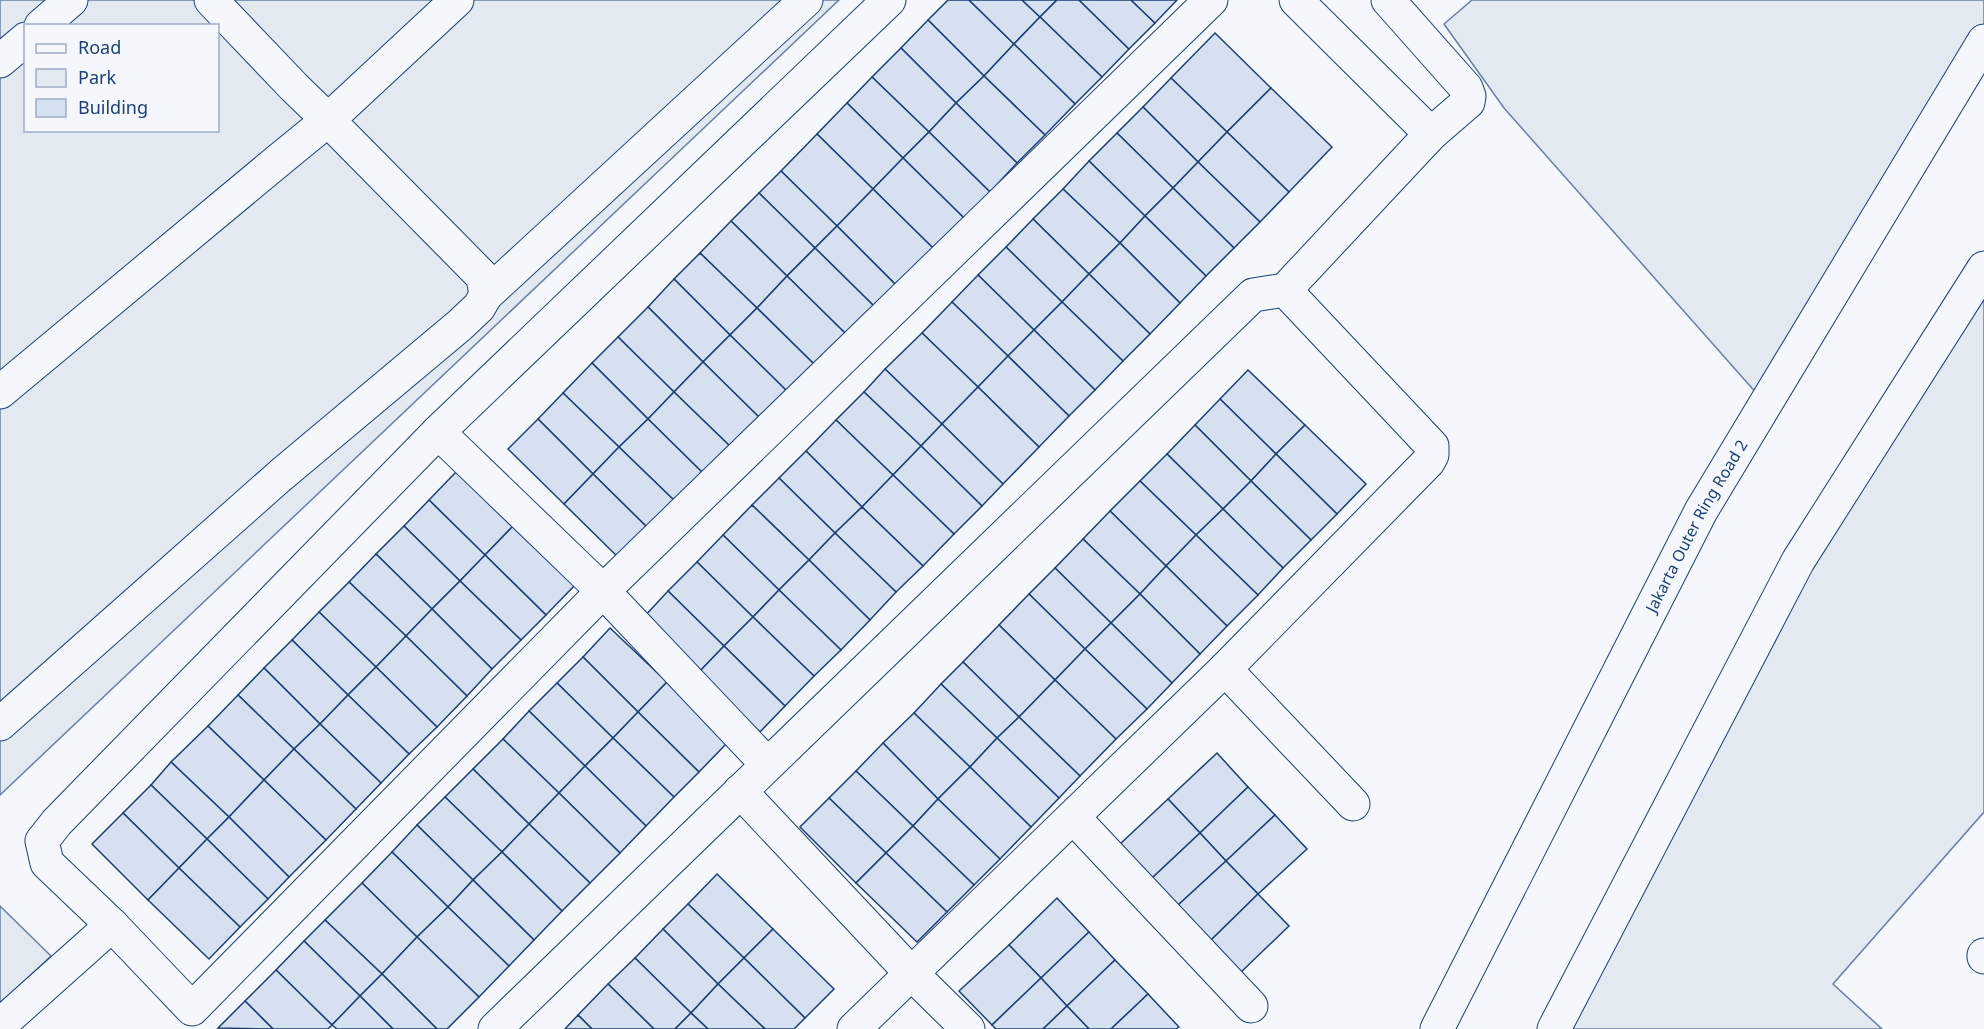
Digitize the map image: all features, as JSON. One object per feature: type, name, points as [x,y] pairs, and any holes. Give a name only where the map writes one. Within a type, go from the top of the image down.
[{"type":"main road","points":[[43,24],[71,0]]},
{"type":"main road","points":[[212,0],[294,87],[483,277],[486,295]]},
{"type":"main road","points":[[0,392],[328,120],[457,0]]},
{"type":"main road","points":[[0,724],[281,475],[460,326],[479,307],[486,295],[806,0]]},
{"type":"main road","points":[[889,0],[438,432],[66,813],[42,841],[47,862],[112,925],[201,1019],[603,591],[1211,0]]},
{"type":"main road","points":[[1296,0],[1431,134]]},
{"type":"main road","points":[[495,1029],[1253,295],[1285,290],[1431,134],[1468,102],[1469,96],[1466,88],[1388,0]]},
{"type":"main road","points":[[0,61],[24,41]]},
{"type":"main road","name":"Jakarta Outer Ring Road 2","points":[[1437,1029],[1701,511],[1984,41]]},
{"type":"main road","points":[[1554,1029],[1798,561],[1984,268]]},
{"type":"main road","points":[[854,1029],[1225,669],[1428,462],[1432,455],[1432,446],[1285,290]]},
{"type":"main road","points":[[438,432],[603,591],[767,764]]},
{"type":"main road","points":[[1225,669],[1353,804]]},
{"type":"main road","points":[[741,791],[912,974],[968,1029]]},
{"type":"main road","points":[[1073,817],[1251,1006]]},
{"type":"main road","points":[[0,1025],[112,925]]},
{"type":"green space","points":[[0,0],[839,0],[0,795]]},
{"type":"green space","points":[[1472,0],[1984,0],[1984,41],[1766,404],[1504,108],[1444,24]]},
{"type":"green space","points":[[1984,268],[1984,812],[1833,984],[1882,1029],[1554,1029],[1798,561]]},
{"type":"green space","points":[[0,906],[51,956],[0,1004]]},
{"type":"building","points":[[948,0],[969,0],[1014,44],[984,76],[928,20]]},
{"type":"building","points":[[969,0],[1022,0],[1040,17],[1014,44]]},
{"type":"building","points":[[1022,0],[1057,0],[1040,17]]},
{"type":"building","points":[[1057,0],[1079,0],[1129,49],[1102,77],[1040,17]]},
{"type":"building","points":[[1079,0],[1131,0],[1155,23],[1129,49]]},
{"type":"building","points":[[1131,0],[1177,0],[1155,23]]},
{"type":"building","points":[[1040,17],[1102,77],[1075,104],[1014,44]]},
{"type":"building","points":[[928,20],[984,76],[956,103],[901,48]]},
{"type":"building","points":[[1215,33],[1271,88],[1227,132],[1171,78]]},
{"type":"building","points":[[1014,44],[1075,104],[1045,135],[984,76]]},
{"type":"building","points":[[901,48],[956,103],[929,132],[872,77]]},
{"type":"building","points":[[984,76],[1045,135],[1017,163],[956,103]]},
{"type":"building","points":[[872,77],[929,132],[903,158],[847,103]]},
{"type":"building","points":[[1171,78],[1227,132],[1198,162],[1143,107]]},
{"type":"building","points":[[1271,88],[1332,147],[1289,192],[1227,132]]},
{"type":"building","points":[[847,103],[903,158],[873,189],[817,134]]},
{"type":"building","points":[[956,103],[1017,163],[990,192],[929,132]]},
{"type":"building","points":[[1143,107],[1198,162],[1173,188],[1117,133]]},
{"type":"building","points":[[929,132],[990,192],[964,218],[903,158]]},
{"type":"building","points":[[1227,132],[1289,192],[1260,222],[1198,162]]},
{"type":"building","points":[[1117,133],[1173,188],[1145,216],[1089,161]]},
{"type":"building","points":[[817,134],[873,189],[837,226],[781,171]]},
{"type":"building","points":[[903,158],[964,218],[934,249],[873,189]]},
{"type":"building","points":[[1089,161],[1145,216],[1120,243],[1063,189]]},
{"type":"building","points":[[1198,162],[1260,222],[1234,248],[1173,188]]},
{"type":"building","points":[[781,171],[837,226],[815,248],[759,193]]},
{"type":"building","points":[[1173,188],[1234,248],[1206,276],[1145,216]]},
{"type":"building","points":[[873,189],[934,249],[897,286],[837,226]]},
{"type":"building","points":[[1063,189],[1120,243],[1089,274],[1033,219]]},
{"type":"building","points":[[759,193],[815,248],[787,276],[731,221]]},
{"type":"building","points":[[1145,216],[1206,276],[1180,303],[1120,243]]},
{"type":"building","points":[[1033,219],[1089,274],[1062,302],[1006,247]]},
{"type":"building","points":[[731,221],[787,276],[757,308],[700,253]]},
{"type":"building","points":[[837,226],[897,286],[876,308],[815,248]]},
{"type":"building","points":[[1120,243],[1180,303],[1150,334],[1089,274]]},
{"type":"building","points":[[1006,247],[1062,302],[1034,330],[978,275]]},
{"type":"building","points":[[815,248],[876,308],[848,336],[787,276]]},
{"type":"building","points":[[700,253],[757,308],[730,335],[674,279]]},
{"type":"building","points":[[1089,274],[1150,334],[1123,361],[1062,302]]},
{"type":"building","points":[[978,275],[1034,330],[1008,356],[952,302]]},
{"type":"building","points":[[787,276],[848,336],[817,367],[757,308]]},
{"type":"building","points":[[674,279],[730,335],[703,362],[648,307]]},
{"type":"building","points":[[952,302],[1008,356],[978,387],[922,333]]},
{"type":"building","points":[[1062,302],[1123,361],[1095,390],[1034,330]]},
{"type":"building","points":[[648,307],[703,362],[674,392],[618,337]]},
{"type":"building","points":[[757,308],[817,367],[791,395],[730,335]]},
{"type":"building","points":[[1034,330],[1095,390],[1069,416],[1008,356]]},
{"type":"building","points":[[922,333],[978,387],[942,424],[885,369]]},
{"type":"building","points":[[730,335],[791,395],[764,422],[703,362]]},
{"type":"building","points":[[618,337],[674,392],[648,419],[592,363]]},
{"type":"building","points":[[1008,356],[1069,416],[1039,447],[978,387]]},
{"type":"building","points":[[703,362],[764,422],[735,451],[674,392]]},
{"type":"building","points":[[592,363],[648,419],[619,447],[563,393]]},
{"type":"building","points":[[885,369],[942,424],[921,446],[864,392]]},
{"type":"building","points":[[1248,370],[1305,425],[1276,454],[1220,399]]},
{"type":"building","points":[[978,387],[1039,447],[1003,484],[942,424]]},
{"type":"building","points":[[674,392],[735,451],[709,479],[648,419]]},
{"type":"building","points":[[864,392],[921,446],[893,475],[836,420]]},
{"type":"building","points":[[563,393],[619,447],[593,474],[538,419]]},
{"type":"building","points":[[1220,399],[1276,454],[1251,481],[1195,425]]},
{"type":"building","points":[[538,419],[593,474],[564,504],[508,449]]},
{"type":"building","points":[[648,419],[709,479],[681,507],[619,447]]},
{"type":"building","points":[[836,420],[893,475],[862,507],[806,451]]},
{"type":"building","points":[[942,424],[1003,484],[982,506],[921,446]]},
{"type":"building","points":[[1195,425],[1251,481],[1223,509],[1167,454]]},
{"type":"building","points":[[1305,425],[1366,484],[1337,514],[1276,454]]},
{"type":"building","points":[[921,446],[982,506],[954,534],[893,475]]},
{"type":"building","points":[[619,447],[681,507],[654,534],[593,474]]},
{"type":"building","points":[[806,451],[862,507],[835,533],[779,478]]},
{"type":"building","points":[[1167,454],[1223,509],[1196,535],[1140,481]]},
{"type":"building","points":[[1276,454],[1337,514],[1311,540],[1251,481]]},
{"type":"building","points":[[457,471],[514,525],[485,555],[429,500]]},
{"type":"building","points":[[593,474],[654,534],[625,564],[564,504]]},
{"type":"building","points":[[893,475],[954,534],[923,566],[862,507]]},
{"type":"building","points":[[779,478],[835,533],[809,560],[752,505]]},
{"type":"building","points":[[1140,481],[1196,535],[1166,566],[1110,511]]},
{"type":"building","points":[[1251,481],[1311,540],[1283,568],[1223,509]]},
{"type":"building","points":[[429,500],[485,555],[460,581],[404,526]]},
{"type":"building","points":[[752,505],[809,560],[779,590],[723,535]]},
{"type":"building","points":[[862,507],[923,566],[896,592],[835,533]]},
{"type":"building","points":[[1223,509],[1283,568],[1258,595],[1196,535]]},
{"type":"building","points":[[1110,511],[1166,566],[1140,594],[1083,539]]},
{"type":"building","points":[[514,525],[575,585],[546,615],[485,555]]},
{"type":"building","points":[[404,526],[460,581],[432,609],[376,554]]},
{"type":"building","points":[[835,533],[896,592],[870,620],[809,560]]},
{"type":"building","points":[[723,535],[779,590],[753,617],[697,562]]},
{"type":"building","points":[[1196,535],[1258,595],[1227,626],[1166,566]]},
{"type":"building","points":[[1083,539],[1140,594],[1111,623],[1055,568]]},
{"type":"building","points":[[376,554],[432,609],[406,636],[349,582]]},
{"type":"building","points":[[485,555],[546,615],[521,640],[460,581]]},
{"type":"building","points":[[809,560],[870,620],[841,650],[779,590]]},
{"type":"building","points":[[697,562],[753,617],[724,646],[668,591]]},
{"type":"building","points":[[1166,566],[1227,626],[1200,654],[1140,594]]},
{"type":"building","points":[[1055,568],[1111,623],[1085,649],[1029,594]]},
{"type":"building","points":[[460,581],[521,640],[492,669],[432,609]]},
{"type":"building","points":[[349,582],[406,636],[376,667],[319,612]]},
{"type":"building","points":[[779,590],[841,650],[814,676],[753,617]]},
{"type":"building","points":[[668,591],[724,646],[699,672],[643,618]]},
{"type":"building","points":[[1029,594],[1085,649],[1055,680],[999,625]]},
{"type":"building","points":[[1140,594],[1200,654],[1172,683],[1111,623]]},
{"type":"building","points":[[432,609],[492,669],[467,696],[406,636]]},
{"type":"building","points":[[319,612],[376,667],[348,695],[292,640]]},
{"type":"building","points":[[753,617],[814,676],[785,706],[724,646]]},
{"type":"building","points":[[1111,623],[1172,683],[1147,709],[1085,649]]},
{"type":"building","points":[[999,625],[1055,680],[1019,717],[963,662]]},
{"type":"building","points":[[610,628],[667,682],[638,712],[583,657]]},
{"type":"building","points":[[406,636],[467,696],[437,727],[376,667]]},
{"type":"building","points":[[292,640],[348,695],[320,724],[264,668]]},
{"type":"building","points":[[724,646],[785,706],[760,732],[699,672]]},
{"type":"building","points":[[1085,649],[1147,709],[1116,739],[1055,680]]},
{"type":"building","points":[[583,657],[638,712],[613,738],[557,683]]},
{"type":"building","points":[[963,662],[1019,717],[997,738],[941,684]]},
{"type":"building","points":[[376,667],[437,727],[409,754],[348,695]]},
{"type":"building","points":[[264,668],[320,724],[294,749],[238,695]]},
{"type":"building","points":[[1055,680],[1116,739],[1080,776],[1019,717]]},
{"type":"building","points":[[667,682],[728,742],[699,772],[638,712]]},
{"type":"building","points":[[557,683],[613,738],[585,766],[529,711]]},
{"type":"building","points":[[941,684],[997,738],[970,767],[914,713]]},
{"type":"building","points":[[238,695],[294,749],[264,780],[208,726]]},
{"type":"building","points":[[348,695],[409,754],[381,783],[320,724]]},
{"type":"building","points":[[529,711],[585,766],[559,793],[503,739]]},
{"type":"building","points":[[638,712],[699,772],[674,797],[613,738]]},
{"type":"building","points":[[914,713],[970,767],[938,799],[883,743]]},
{"type":"building","points":[[1019,717],[1080,776],[1059,798],[997,738]]},
{"type":"building","points":[[320,724],[381,783],[356,809],[294,749]]},
{"type":"building","points":[[208,726],[264,780],[229,817],[171,762]]},
{"type":"building","points":[[613,738],[674,797],[646,826],[585,766]]},
{"type":"building","points":[[997,738],[1059,798],[1031,827],[970,767]]},
{"type":"building","points":[[503,739],[559,793],[529,824],[473,769]]},
{"type":"building","points":[[883,743],[938,799],[913,826],[856,771]]},
{"type":"building","points":[[294,749],[356,809],[326,840],[264,780]]},
{"type":"building","points":[[1217,753],[1248,787],[1200,833],[1168,799]]},
{"type":"building","points":[[171,762],[229,817],[207,839],[151,785]]},
{"type":"building","points":[[585,766],[646,826],[620,853],[559,793]]},
{"type":"building","points":[[970,767],[1031,827],[1000,859],[938,799]]},
{"type":"building","points":[[473,769],[529,824],[502,852],[445,797]]},
{"type":"building","points":[[856,771],[913,826],[886,853],[829,798]]},
{"type":"building","points":[[264,780],[326,840],[289,877],[229,817]]},
{"type":"building","points":[[151,785],[207,839],[179,868],[123,813]]},
{"type":"building","points":[[1248,787],[1275,815],[1226,861],[1200,833]]},
{"type":"building","points":[[559,793],[620,853],[590,883],[529,824]]},
{"type":"building","points":[[445,797],[502,852],[473,880],[417,825]]},
{"type":"building","points":[[829,798],[886,853],[856,883],[800,827]]},
{"type":"building","points":[[938,799],[1000,859],[974,885],[913,826]]},
{"type":"building","points":[[1168,799],[1200,833],[1151,879],[1119,845]]},
{"type":"building","points":[[123,813],[179,868],[148,900],[92,844]]},
{"type":"building","points":[[1275,815],[1307,849],[1258,894],[1226,861]]},
{"type":"building","points":[[229,817],[289,877],[268,899],[207,839]]},
{"type":"building","points":[[529,824],[590,883],[562,911],[502,852]]},
{"type":"building","points":[[417,825],[473,880],[448,907],[392,852]]},
{"type":"building","points":[[913,826],[974,885],[947,912],[886,853]]},
{"type":"building","points":[[1200,833],[1226,861],[1177,906],[1151,879]]},
{"type":"building","points":[[207,839],[268,899],[240,927],[179,868]]},
{"type":"building","points":[[392,852],[448,907],[417,937],[362,883]]},
{"type":"building","points":[[502,852],[562,911],[534,940],[473,880]]},
{"type":"building","points":[[886,853],[947,912],[917,942],[856,883]]},
{"type":"building","points":[[1226,861],[1258,894],[1210,941],[1177,906]]},
{"type":"building","points":[[179,868],[240,927],[209,959],[148,900]]},
{"type":"building","points":[[717,874],[773,929],[744,958],[688,904]]},
{"type":"building","points":[[473,880],[534,940],[509,966],[448,907]]},
{"type":"building","points":[[362,883],[417,937],[382,974],[325,920]]},
{"type":"building","points":[[1258,894],[1289,926],[1240,973],[1210,941]]},
{"type":"building","points":[[1057,898],[1089,932],[1041,978],[1009,945]]},
{"type":"building","points":[[688,904],[744,958],[718,984],[663,929]]},
{"type":"building","points":[[448,907],[509,966],[479,997],[417,937]]},
{"type":"building","points":[[325,920],[382,974],[360,996],[304,941]]},
{"type":"building","points":[[663,929],[718,984],[691,1013],[635,958]]},
{"type":"building","points":[[773,929],[834,989],[805,1018],[744,958]]},
{"type":"building","points":[[1089,932],[1115,960],[1067,1006],[1041,978]]},
{"type":"building","points":[[417,937],[479,997],[447,1029],[437,1029],[382,974]]},
{"type":"building","points":[[304,941],[360,996],[332,1025],[276,970]]},
{"type":"building","points":[[1009,945],[1041,978],[992,1025],[959,991]]},
{"type":"building","points":[[635,958],[691,1013],[675,1029],[654,1029],[608,984]]},
{"type":"building","points":[[744,958],[805,1018],[794,1029],[765,1029],[718,984]]},
{"type":"building","points":[[1115,960],[1148,994],[1111,1029],[1089,1029],[1067,1006]]},
{"type":"building","points":[[276,970],[332,1025],[328,1029],[273,1029],[245,1001]]},
{"type":"building","points":[[382,974],[437,1029],[393,1029],[360,996]]},
{"type":"building","points":[[1041,978],[1067,1006],[1043,1029],[996,1029],[992,1025]]},
{"type":"building","points":[[608,984],[654,1029],[592,1029],[578,1015]]},
{"type":"building","points":[[718,984],[765,1029],[708,1029],[691,1013]]},
{"type":"building","points":[[1148,994],[1179,1027],[1176,1029],[1111,1029]]},
{"type":"building","points":[[360,996],[393,1029],[337,1029],[332,1025]]},
{"type":"building","points":[[245,1001],[273,1029],[218,1028]]},
{"type":"building","points":[[1067,1006],[1089,1029],[1043,1029]]},
{"type":"building","points":[[691,1013],[708,1029],[675,1029]]},
{"type":"building","points":[[578,1015],[592,1029],[565,1029]]}]
